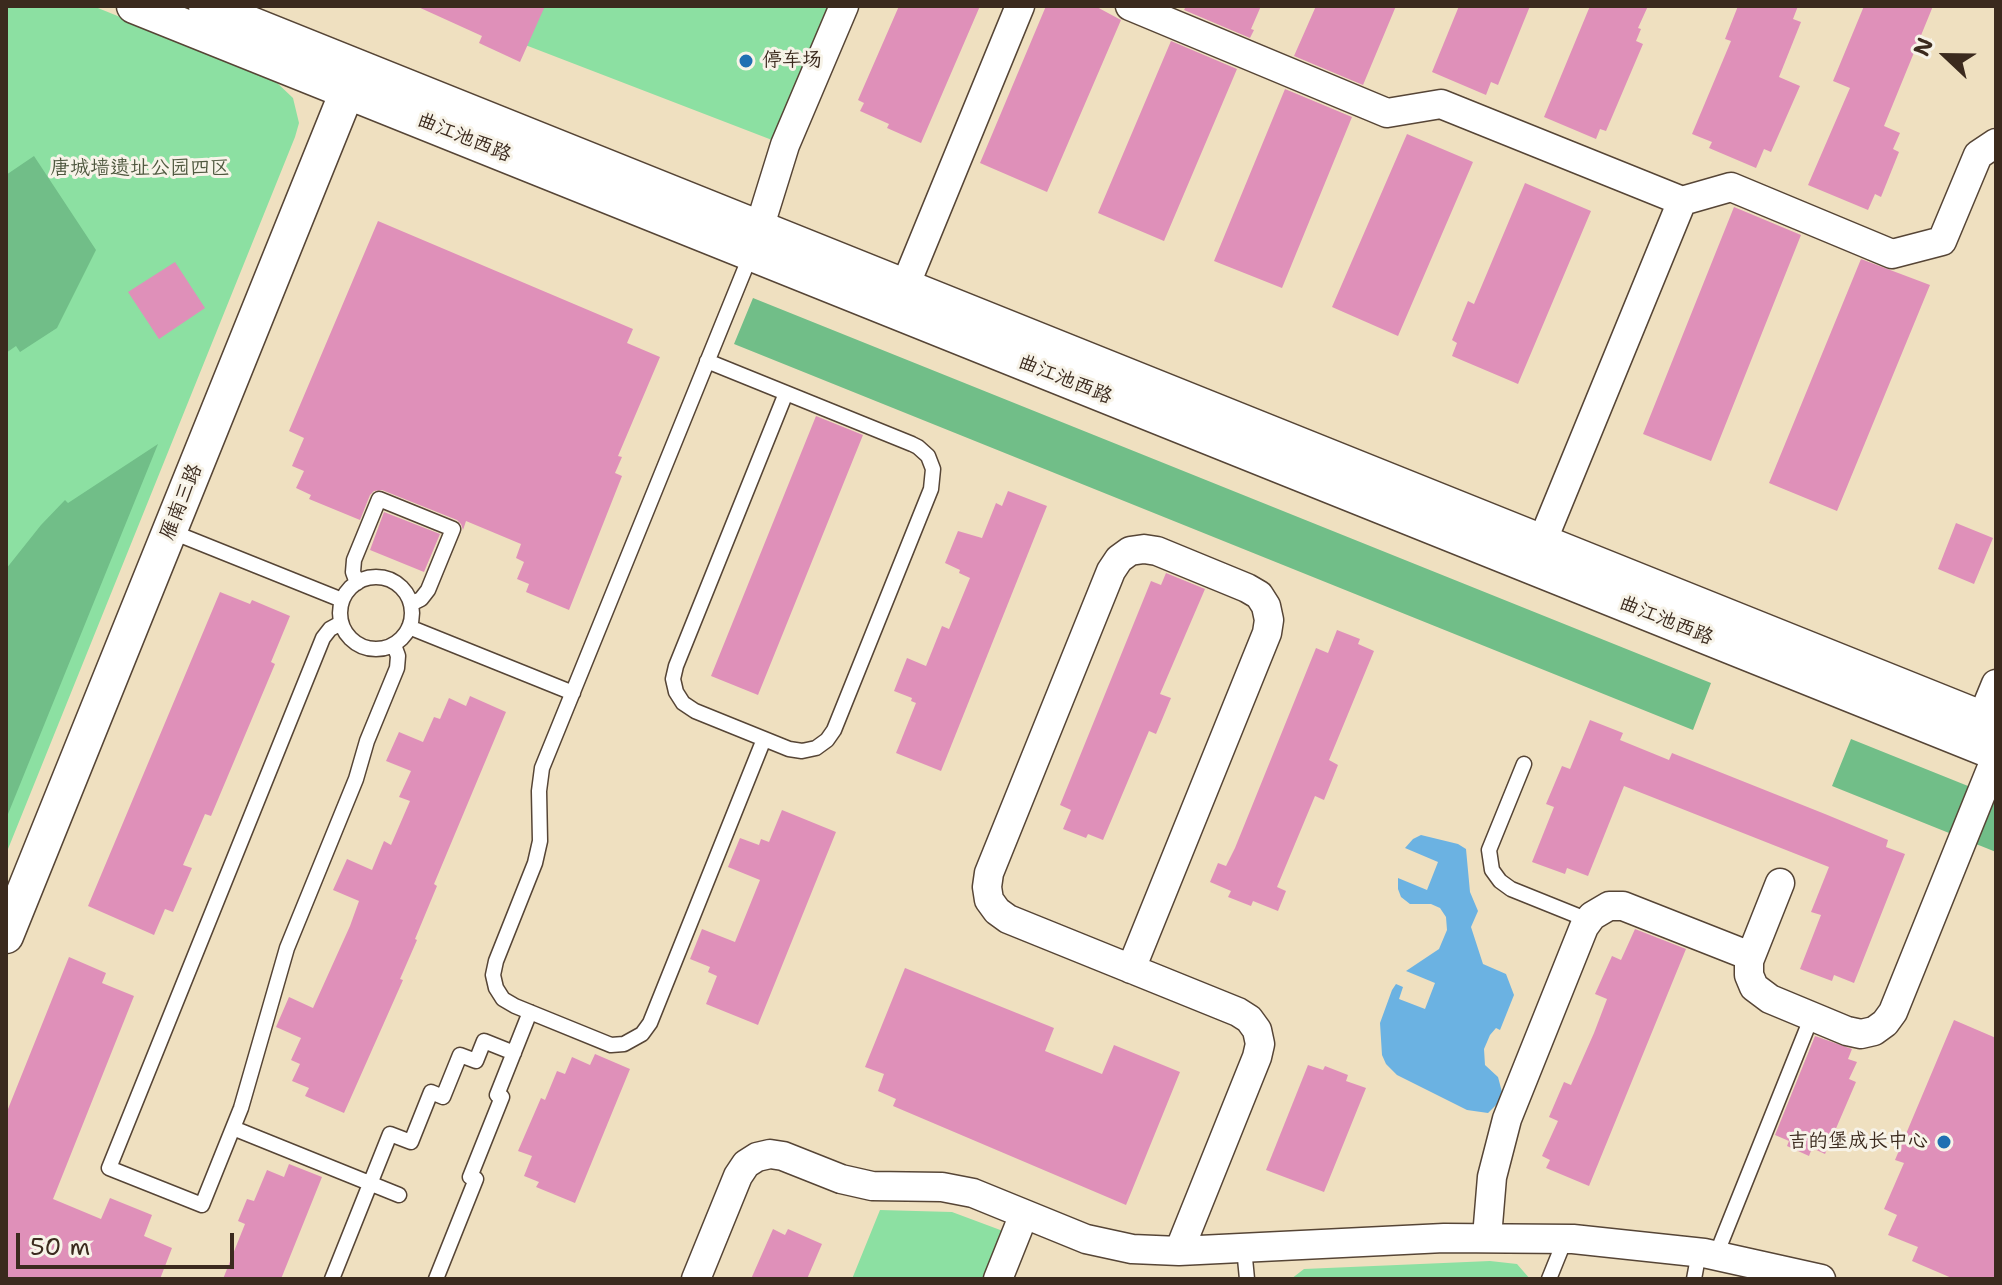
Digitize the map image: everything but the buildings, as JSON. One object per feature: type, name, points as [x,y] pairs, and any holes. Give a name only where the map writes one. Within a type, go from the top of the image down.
[{"type":"street","name":"曲江池西路","points":[[134,6],[352,79],[1988,739]]},
{"type":"street","name":"曲江池西路","points":[[206,6],[352,79]]},
{"type":"street","points":[[756,241],[785,145],[844,6]]},
{"type":"street","points":[[905,286],[1020,6]]},
{"type":"street","points":[[1130,6],[1387,113],[1441,104],[1682,201],[1731,187],[1892,254],[1942,241],[1978,155],[1996,143]]},
{"type":"street","name":"雁南三路","points":[[6,936],[352,79]]},
{"type":"street","points":[[1542,542],[1682,201]]},
{"type":"street","name":"曲江池西路","points":[[756,241],[905,286],[1542,542],[1988,739]]},
{"type":"street","points":[[1131,969],[1267,633],[1269,620],[1266,606],[1259,595],[1247,588],[1157,551],[1144,549],[1130,551],[1119,559],[1111,571],[989,873],[987,887],[989,900],[1008,919],[1131,969],[1238,1012],[1249,1019],[1257,1030],[1260,1044],[1257,1057],[1179,1251]]},
{"type":"street","points":[[1780,883],[1750,956],[1749,975],[1759,992],[1861,1034],[1874,1031],[1893,1012],[1988,739],[1996,684]]},
{"type":"street","points":[[1487,1237],[1492,1177],[1507,1119],[1588,920],[1603,908],[1623,906],[1750,956]]},
{"type":"street","points":[[696,1279],[738,1176],[746,1164],[770,1154],[783,1156],[841,1179],[872,1186],[942,1187],[973,1193],[1107,1245],[1179,1251],[1487,1237],[1566,1238],[1821,1279]]},
{"type":"street","points":[[998,1279],[1024,1214]]},
{"type":"lane","points":[[756,241],[542,768],[540,841],[535,863],[493,975],[503,999],[611,1045],[631,1042],[645,1031],[764,739]]},
{"type":"lane","points":[[707,361],[786,393],[918,447],[931,462],[934,476],[931,489],[834,730],[816,748],[802,751],[695,711],[683,703],[673,679],[786,393]]},
{"type":"lane","points":[[357,583],[353,572],[354,560],[379,499],[453,529],[428,590],[421,599],[411,604]]},
{"type":"lane","points":[[170,531],[342,600]]},
{"type":"lane","points":[[375,577],[389,580],[401,588],[411,604],[409,627],[394,645],[376,649],[362,647],[350,639],[341,623],[342,600],[357,583],[375,577]]},
{"type":"lane","points":[[341,623],[330,629],[323,638],[109,1168],[202,1205],[253,1071],[287,948],[356,779],[367,741],[397,668],[398,656],[394,645]]},
{"type":"lane","points":[[409,627],[573,693]]},
{"type":"lane","points":[[1524,764],[1489,850],[1492,870],[1511,889],[1588,920]]},
{"type":"lane","points":[[436,1279],[476,1179],[470,1177],[502,1097],[497,1095],[530,1012]]},
{"type":"lane","points":[[1703,1262],[1812,1016]]},
{"type":"lane","points":[[332,1279],[390,1134],[411,1142],[431,1092],[443,1097],[460,1055],[476,1061],[484,1041],[514,1053]]},
{"type":"lane","points":[[233,1128],[399,1195]]},
{"type":"lane","points":[[1549,1279],[1566,1238]]},
{"type":"lane","points":[[1244,1248],[1247,1279]]},
{"type":"green space","name":"唐城墙遗址公园四区","points":[[6,6],[93,6],[273,79],[293,98],[299,123],[6,854]]},
{"type":"green space","points":[[424,6],[843,6],[785,145]]},
{"type":"green space","points":[[34,156],[96,250],[57,328],[20,352],[16,346],[6,353],[6,175]]},
{"type":"green space","points":[[753,298],[1711,683],[1693,730],[734,344]]},
{"type":"green space","points":[[158,444],[6,819],[6,569],[65,500],[68,503]]},
{"type":"green space","points":[[1851,739],[1973,788],[1954,835],[1832,786]]},
{"type":"green space","points":[[1996,797],[1996,852],[1976,844]]},
{"type":"green space","points":[[880,1210],[952,1212],[1003,1231],[984,1279],[852,1279]]},
{"type":"green space","points":[[1490,1261],[1517,1264],[1530,1279],[1291,1279],[1304,1269]]},
{"type":"water","points":[[1421,835],[1466,849],[1470,892],[1478,911],[1471,927],[1483,964],[1506,974],[1514,995],[1500,1030],[1496,1028],[1490,1035],[1484,1049],[1485,1065],[1498,1077],[1502,1092],[1499,1102],[1488,1113],[1467,1110],[1397,1075],[1382,1055],[1380,1023],[1392,990],[1396,984],[1403,987],[1399,999],[1425,1009],[1435,983],[1406,971],[1439,949],[1447,930],[1446,917],[1440,908],[1431,904],[1410,904],[1401,897],[1398,889],[1398,878],[1427,890],[1438,862],[1405,848]]},
{"type":"place","name":"停车场","points":[[746,61]]},
{"type":"place","name":"吉的堡成长中心","points":[[1944,1142]]}]
